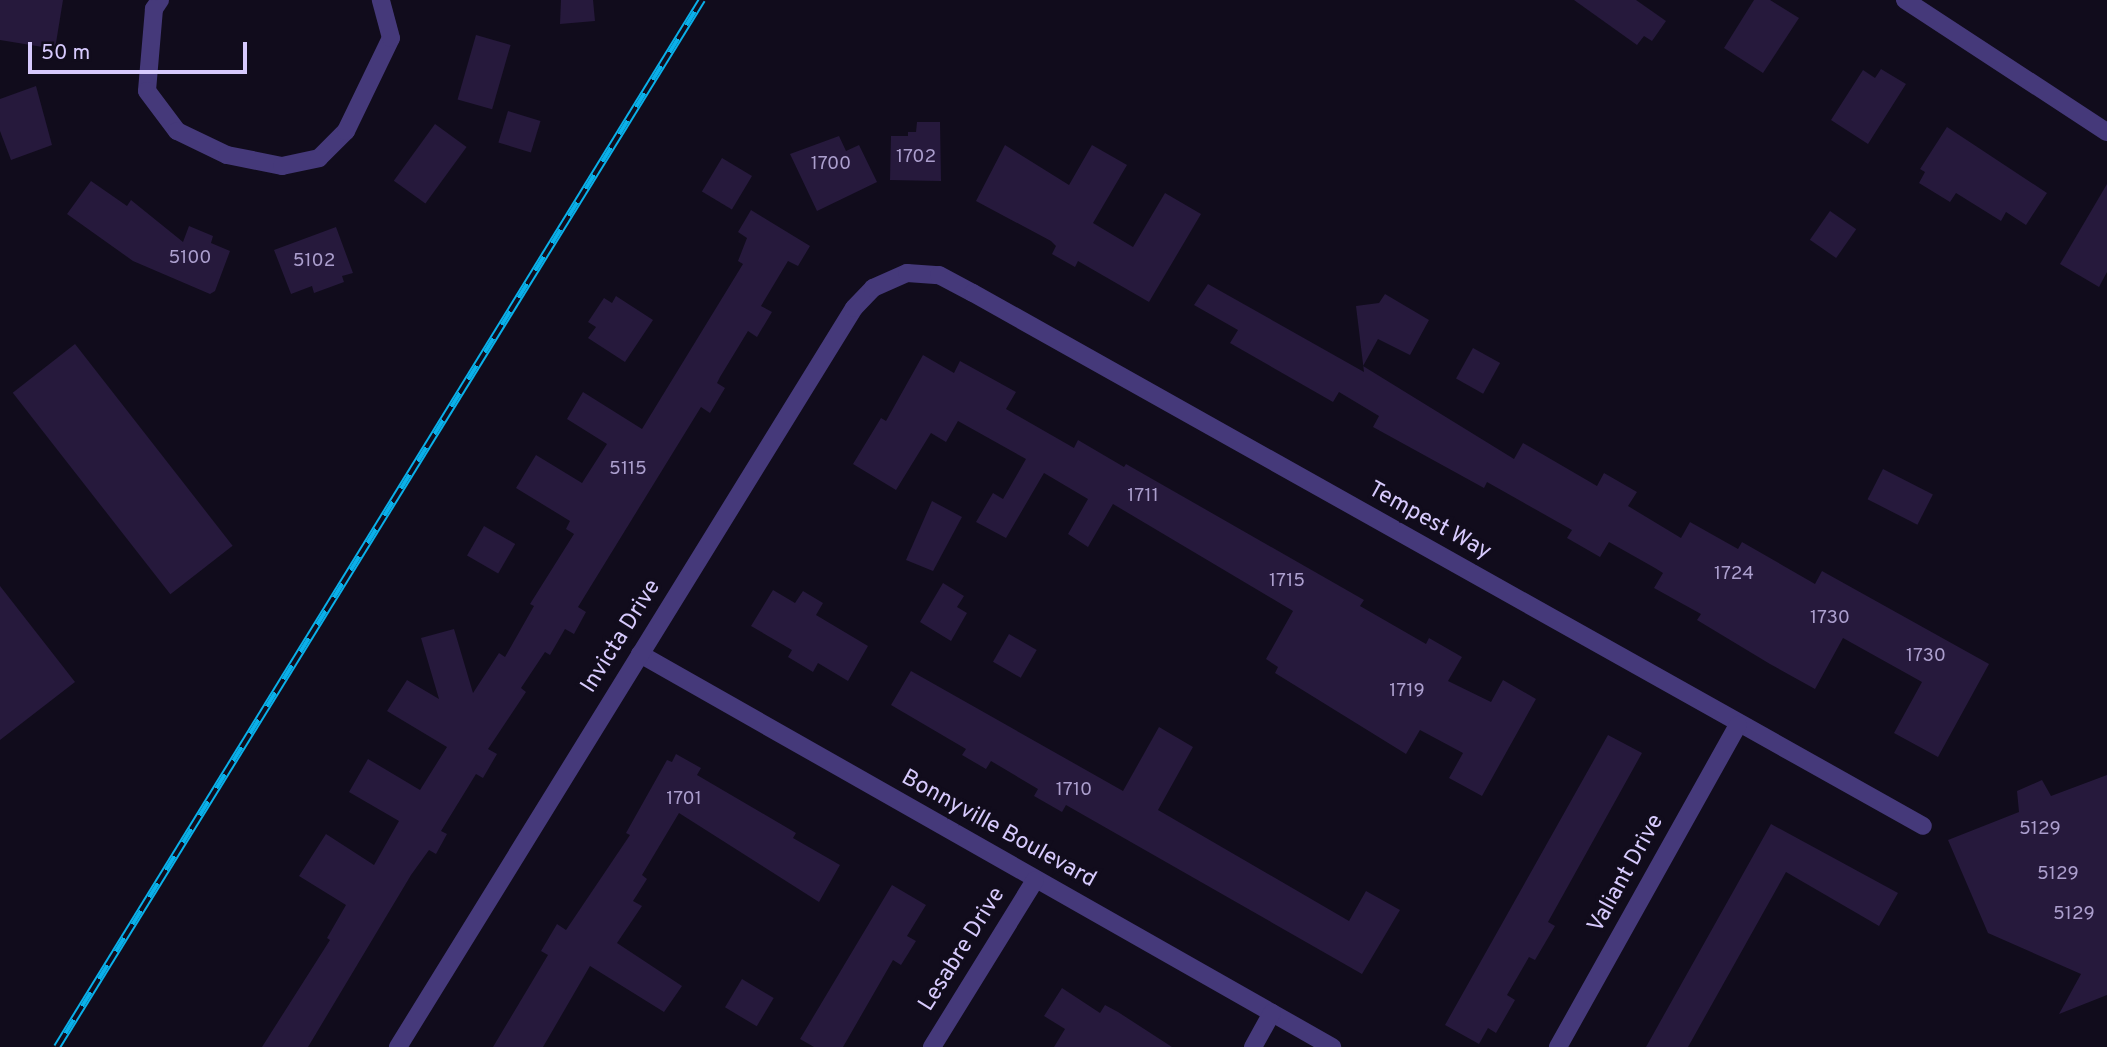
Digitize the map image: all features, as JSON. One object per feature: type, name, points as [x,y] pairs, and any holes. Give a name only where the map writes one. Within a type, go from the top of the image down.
[{"type":"street","points":[[160,0],[154,9],[147,91],[177,131],[227,155],[282,166],[319,158],[346,131],[391,38],[382,0]]},
{"type":"street","points":[[1905,0],[2107,132]]},
{"type":"street","name":"Invicta Drive","points":[[398,1047],[854,308],[873,288],[908,272]]},
{"type":"street","name":"Tempest Way","points":[[908,272],[939,275],[973,293],[1738,725],[1923,826]]},
{"type":"street","name":"Bonnyville Boulevard","points":[[640,654],[1332,1047]]},
{"type":"street","name":"Valiant Drive","points":[[1558,1047],[1738,725]]},
{"type":"street","name":"Lesabre Drive","points":[[932,1047],[1035,880]]},
{"type":"street","points":[[1253,1047],[1272,1013]]},
{"type":"building","points":[[0,0],[63,0],[55,49],[0,40]]},
{"type":"building","points":[[561,0],[593,0],[595,21],[560,24]]},
{"type":"building","points":[[1574,0],[1636,0],[1666,21],[1652,41],[1644,36],[1637,45]]},
{"type":"building","points":[[1754,0],[1770,0],[1799,18],[1763,73],[1724,48]]},
{"type":"building","points":[[476,35],[511,45],[492,109],[458,99]]},
{"type":"building","points":[[1881,69],[1906,84],[1868,144],[1831,120],[1863,70],[1875,78]]},
{"type":"building","points":[[36,86],[52,145],[11,160],[0,131],[0,99]]},
{"type":"building","points":[[508,111],[541,121],[531,152],[498,143]]},
{"type":"building","points":[[917,122],[940,122],[941,181],[890,180],[891,136],[908,136],[908,132],[916,132]]},
{"type":"building","points":[[435,124],[467,147],[425,204],[394,181]]},
{"type":"building","points":[[1947,127],[2047,193],[2026,225],[2006,212],[2001,221],[1956,193],[1950,202],[1919,183],[1925,172],[1920,169]]},
{"type":"building","points":[[839,136],[846,151],[859,145],[877,182],[817,211],[790,154]]},
{"type":"building","points":[[1005,145],[1069,185],[1092,145],[1127,165],[1093,223],[1133,247],[1165,193],[1201,214],[1149,302],[1078,261],[1075,267],[1052,254],[1056,246],[1051,241],[976,201]]},
{"type":"building","points":[[722,158],[752,176],[732,209],[702,191]]},
{"type":"building","points":[[91,181],[127,206],[131,200],[183,242],[189,226],[213,236],[211,243],[230,251],[215,291],[210,294],[133,261],[67,214]]},
{"type":"building","points":[[2107,184],[2107,272],[2099,287],[2060,264]]},
{"type":"building","points":[[751,210],[810,246],[798,266],[788,261],[761,306],[772,312],[757,337],[748,331],[717,383],[725,388],[710,413],[701,407],[578,607],[586,612],[574,634],[565,629],[550,655],[545,652],[521,688],[526,692],[488,749],[497,754],[483,778],[476,774],[441,831],[447,834],[436,854],[429,850],[411,875],[308,1047],[262,1047],[330,940],[327,938],[346,905],[299,876],[326,834],[374,865],[399,821],[349,792],[368,759],[420,790],[447,747],[387,711],[407,680],[439,699],[421,638],[454,629],[473,693],[499,653],[505,657],[534,606],[530,604],[574,534],[566,529],[570,521],[516,488],[536,455],[582,483],[607,444],[567,419],[583,392],[642,429],[743,264],[738,261],[747,238],[738,232]]},
{"type":"building","points":[[1830,211],[1856,229],[1836,258],[1810,240]]},
{"type":"building","points":[[336,227],[353,273],[342,276],[344,282],[314,293],[312,286],[291,294],[274,250]]},
{"type":"building","points":[[1208,284],[1364,372],[1363,366],[1514,459],[1523,443],[1597,486],[1604,473],[1637,492],[1628,506],[1681,538],[1690,522],[1738,549],[1742,542],[1815,584],[1822,571],[1989,664],[1938,757],[1894,733],[1922,682],[1843,638],[1815,689],[1770,664],[1697,620],[1701,614],[1654,588],[1663,573],[1655,568],[1609,542],[1600,557],[1567,538],[1572,530],[1487,482],[1484,488],[1373,427],[1379,416],[1339,392],[1333,402],[1230,343],[1238,330],[1194,305]]},
{"type":"building","points":[[1385,294],[1429,320],[1410,355],[1378,339],[1363,366],[1356,306],[1379,303]]},
{"type":"building","points":[[616,296],[653,320],[625,362],[588,338],[596,327],[588,322],[604,298],[612,303]]},
{"type":"building","points":[[75,344],[233,546],[170,594],[13,393]]},
{"type":"building","points":[[1473,348],[1500,363],[1483,394],[1456,379]]},
{"type":"building","points":[[923,355],[954,373],[960,361],[1016,392],[1006,409],[1074,448],[1078,440],[1124,467],[1126,464],[1364,600],[1360,606],[1426,644],[1429,638],[1462,657],[1448,681],[1491,702],[1503,680],[1536,699],[1482,796],[1449,778],[1463,753],[1420,730],[1406,754],[1275,673],[1278,667],[1266,659],[1293,611],[1113,504],[1088,547],[1068,534],[1088,499],[1044,473],[1006,538],[976,522],[993,493],[1003,499],[1026,459],[958,421],[946,442],[931,433],[896,490],[853,464],[881,418],[886,421]]},
{"type":"building","points":[[1883,469],[1933,494],[1917,525],[1868,499]]},
{"type":"building","points":[[932,501],[962,517],[933,571],[906,560]]},
{"type":"building","points":[[484,526],[515,544],[498,573],[467,555]]},
{"type":"building","points":[[943,583],[964,596],[957,607],[967,613],[951,641],[920,622]]},
{"type":"building","points":[[0,586],[75,682],[0,740]]},
{"type":"building","points":[[773,590],[795,603],[803,591],[823,603],[816,615],[868,646],[848,681],[818,663],[813,672],[788,657],[792,650],[751,626]]},
{"type":"building","points":[[1009,634],[1037,650],[1021,678],[993,662]]},
{"type":"building","points":[[911,671],[1123,791],[1159,727],[1193,747],[1158,810],[1349,921],[1366,891],[1400,910],[1362,974],[1066,805],[1062,812],[1034,796],[1038,789],[991,761],[986,769],[962,755],[966,749],[891,705]]},
{"type":"building","points":[[1608,735],[1642,753],[1548,922],[1555,926],[1535,960],[1529,957],[1507,995],[1515,1000],[1496,1033],[1488,1028],[1479,1044],[1445,1025]]},
{"type":"building","points":[[676,754],[701,768],[697,775],[796,833],[793,838],[840,865],[819,902],[679,813],[642,875],[647,879],[633,901],[642,906],[617,943],[682,986],[664,1012],[590,966],[543,1047],[493,1047],[548,955],[541,951],[557,924],[566,930],[630,835],[626,833],[667,760],[672,762]]},
{"type":"building","points":[[2107,775],[2107,995],[2059,1014],[2081,974],[1988,933],[1948,840],[2019,812],[2017,791],[2042,780],[2051,796]]},
{"type":"building","points":[[1771,824],[1898,893],[1879,926],[1786,872],[1688,1047],[1646,1047]]},
{"type":"building","points":[[892,885],[926,905],[907,936],[916,941],[901,965],[893,960],[843,1047],[814,1047],[800,1039]]},
{"type":"building","points":[[742,979],[774,998],[757,1026],[725,1007]]},
{"type":"building","points":[[1062,988],[1100,1013],[1105,1005],[1172,1047],[1054,1047],[1065,1029],[1044,1016]]},
{"type":"railway","points":[[57,1047],[702,0]]}]
